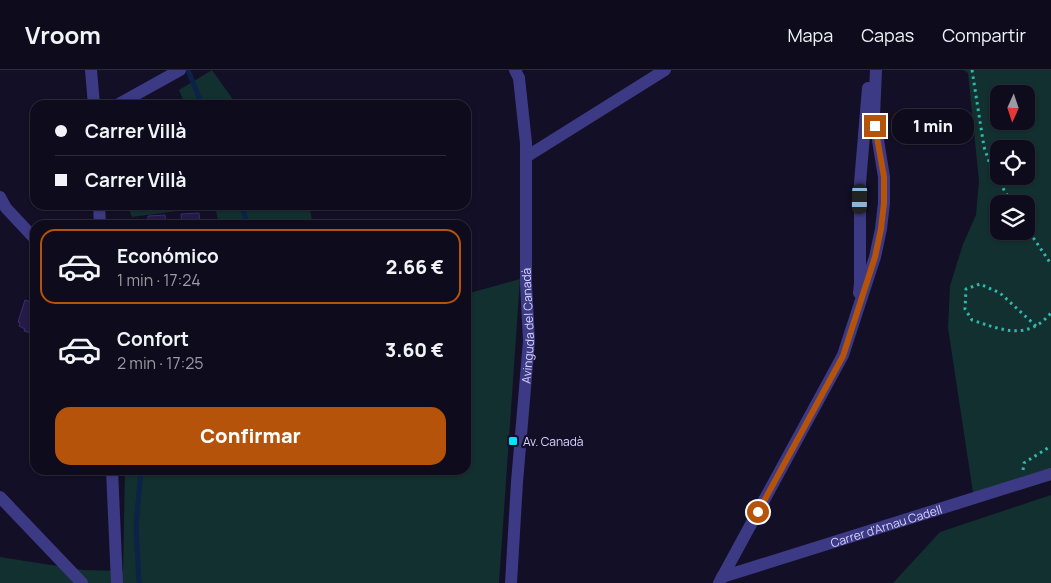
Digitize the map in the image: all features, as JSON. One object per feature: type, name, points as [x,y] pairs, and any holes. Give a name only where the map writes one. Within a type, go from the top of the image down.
[{"type":"street","points":[[91,70],[94,100]]},
{"type":"street","name":"Avinguda del Canadà","points":[[511,583],[517,482],[529,341],[526,283],[526,156],[519,78],[516,70]]},
{"type":"street","points":[[526,156],[665,70]]},
{"type":"street","points":[[853,327],[860,283],[860,183],[870,70]]},
{"type":"street","points":[[721,580],[843,356],[875,257],[884,203],[884,177],[874,116],[876,70]]},
{"type":"street","points":[[126,100],[175,72]]},
{"type":"street","points":[[0,197],[6,208],[30,234]]},
{"type":"street","name":"Carrer d'Arnau Cadell","points":[[721,580],[1051,474]]},
{"type":"street","points":[[112,475],[117,583]]},
{"type":"street","points":[[0,497],[82,583]]},
{"type":"path","points":[[972,70],[984,147],[991,167],[1007,195]]},
{"type":"path","points":[[1035,240],[1051,264]]},
{"type":"path","points":[[1036,326],[1000,293],[980,284],[966,289],[965,309],[972,320],[1016,332],[1036,326],[1051,313]]},
{"type":"path","points":[[1022,483],[1024,463],[1051,446]]},
{"type":"green space","points":[[212,70],[233,100],[183,100],[179,90]]},
{"type":"green space","points":[[963,70],[1051,70],[1051,474],[974,499],[948,328],[950,286],[963,244],[976,215],[979,181],[968,73]]},
{"type":"green space","points":[[129,210],[185,210],[132,217]]},
{"type":"green space","points":[[216,210],[310,210],[312,220],[218,220]]},
{"type":"green space","points":[[520,279],[499,583],[0,583],[0,557],[83,570],[123,571],[125,475],[471,475],[471,293]]},
{"type":"green space","points":[[1051,495],[1051,583],[893,583],[940,532]]},
{"type":"building","points":[[199,213],[200,220],[182,220],[181,214]]},
{"type":"building","points":[[165,215],[166,220],[148,220],[148,216]]},
{"type":"building","points":[[25,300],[30,302],[30,333],[24,331],[25,329],[19,326],[20,323],[18,322]]},
{"type":"waterway","points":[[188,70],[200,100]]},
{"type":"waterway","points":[[243,210],[246,220]]},
{"type":"waterway","points":[[139,583],[136,527],[141,475]]},
{"type":"place","name":"Av. Canadà","points":[[513,441]]},
{"type":"route","points":[[758,512],[843,356],[875,257],[884,203],[884,177],[875,126]]}]
